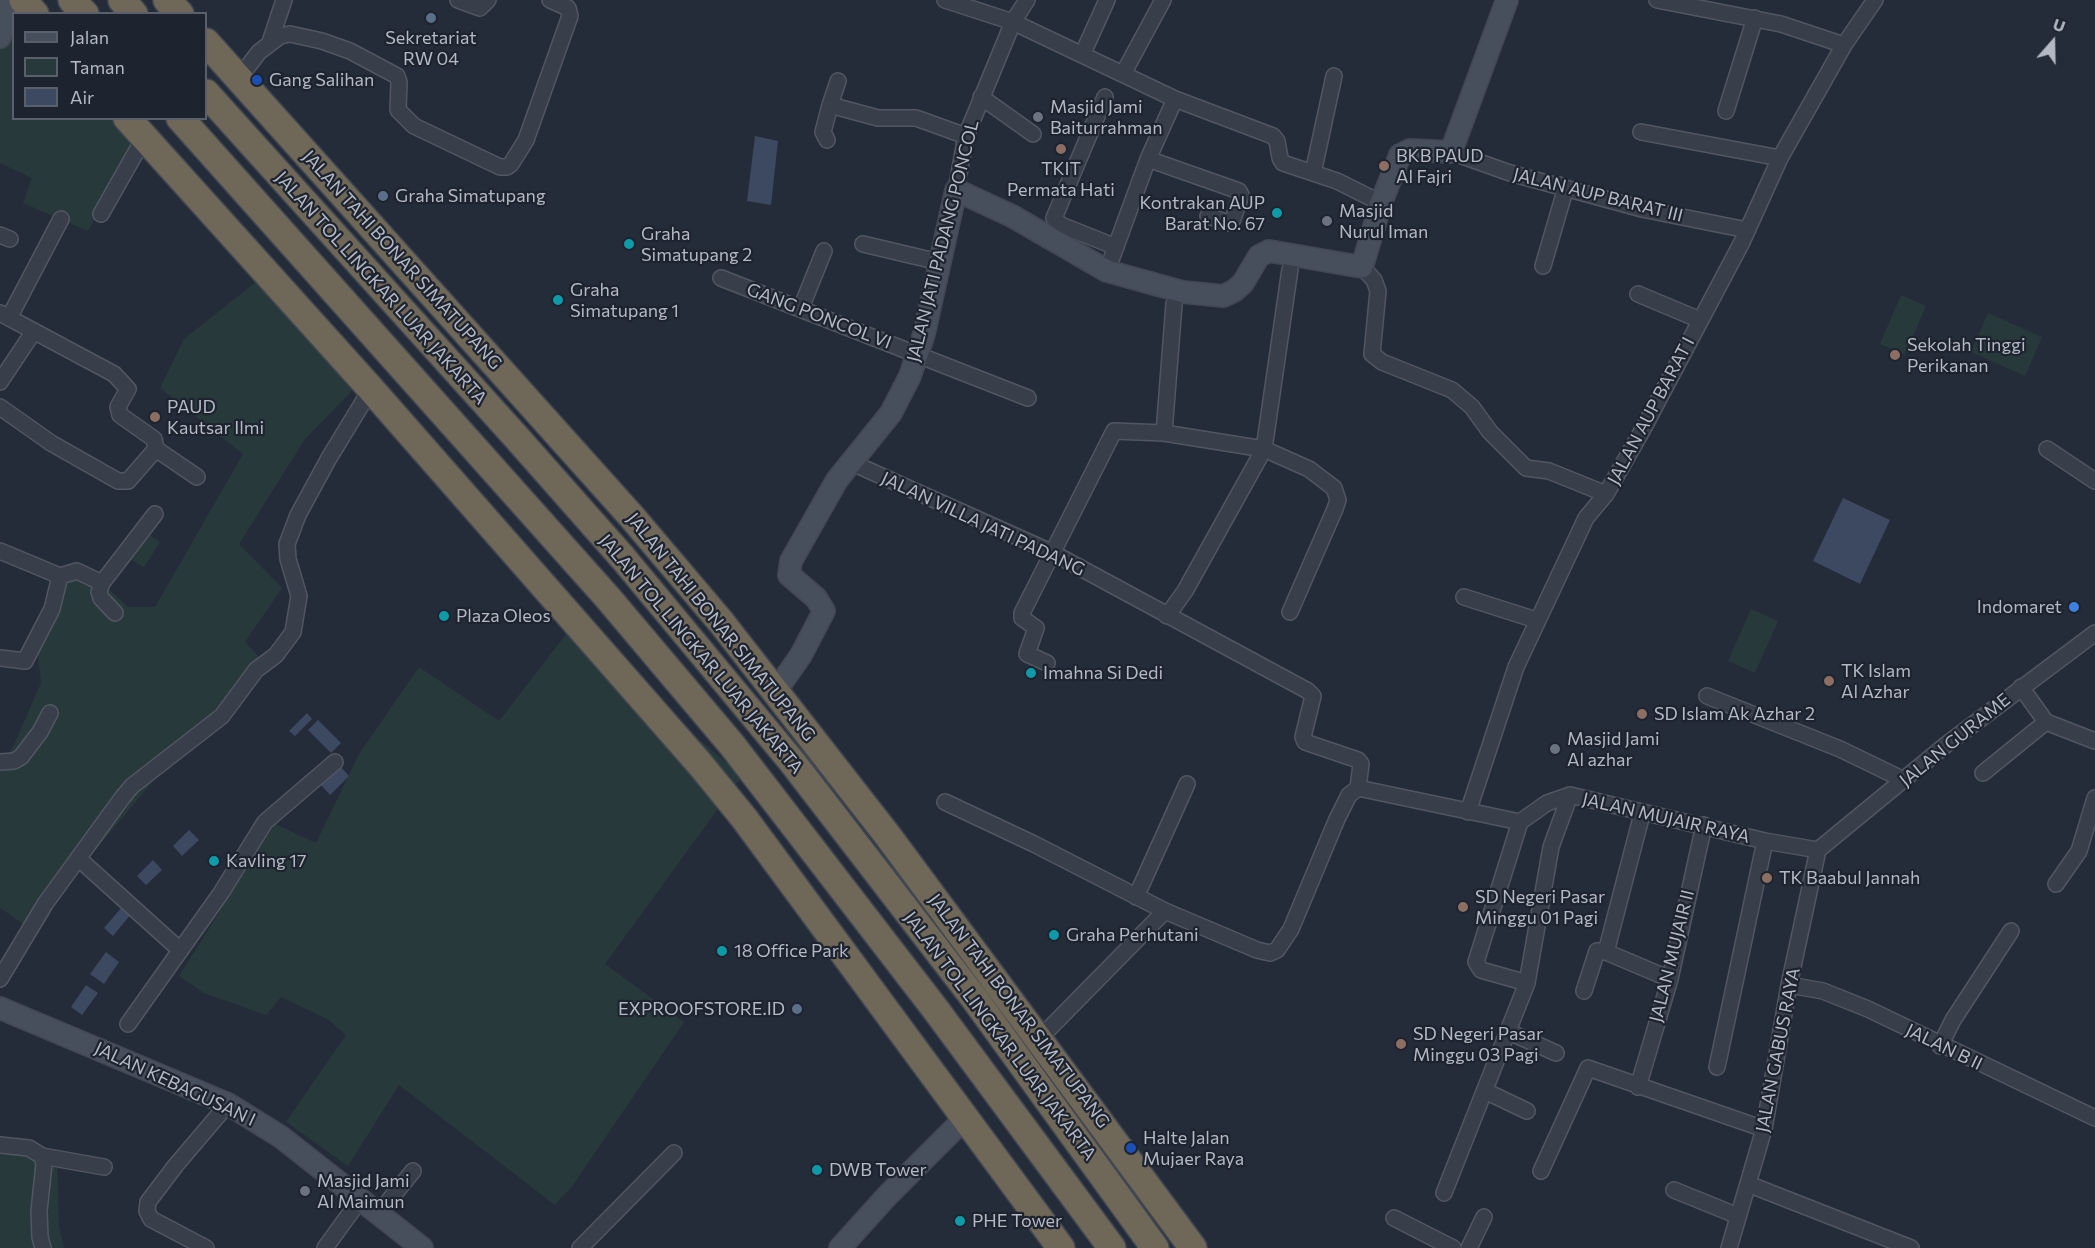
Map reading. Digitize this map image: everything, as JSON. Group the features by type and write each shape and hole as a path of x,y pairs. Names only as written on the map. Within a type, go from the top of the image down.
{"highway":[{"path":"23,0 33,12"},
{"path":"72,0 83,12"},
{"path":"122,0 132,12"},
{"path":"167,0 178,12"},
{"name":"JALAN TAHI BONAR SIMATUPANG","path":"207,43 632,517 776,692 1040,1038 1193,1248"},
{"name":"JALAN TOL LINGKAR LUAR JAKARTA","path":"207,94 532,455 793,763 974,998 1155,1248"},
{"name":"JALAN TOL LINGKAR LUAR JAKARTA","path":"182,120 593,580 725,736 936,1010 1112,1248"},
{"path":"135,128 371,389 707,772 966,1117 1061,1248"}],"street":[{"path":"0,37 11,8 9,0"},
{"path":"239,78 270,42 284,0"},
{"path":"458,0 480,8 488,0"},
{"path":"270,42 290,34 307,37 350,51 397,76 399,82 398,110 402,116 414,126 500,167 511,165 526,140 570,16 568,8 550,0"},
{"path":"945,0 1013,22 1083,53 1175,99 1273,136 1277,141 1283,163 1357,190 1381,203"},
{"name":"JALAN JATI PADANG PONCOL","path":"776,692 801,655 824,610 816,598 789,575 791,561 850,462 891,413 910,376 932,302 966,136 1013,22 1028,0"},
{"path":"1083,53 1107,0"},
{"path":"1123,74 1163,0"},
{"path":"956,190 1012,216 1107,272 1184,292 1223,296 1243,283 1259,256 1274,251 1362,267 1381,203 1399,158 1404,152 1451,152 1508,0"},
{"path":"1657,0 1722,6 1844,45"},
{"name":"JALAN AUP BARAT I","path":"1362,267 1374,280 1378,291 1372,354 1382,362 1452,390 1472,407 1490,432 1526,468 1549,471 1606,494 1700,320 1780,158 1844,45 1875,0"},
{"path":"1726,111 1755,18"},
{"path":"1313,173 1334,76"},
{"path":"827,140 823,132 838,81"},
{"path":"981,97 1033,134"},
{"path":"1105,97 1054,218 1060,225 1116,248"},
{"path":"1107,272 1148,159 1175,99"},
{"path":"830,105 878,117 916,118 966,136"},
{"path":"101,214 135,128"},
{"path":"1641,132 1780,158"},
{"name":"JALAN AUP BARAT III","path":"1451,152 1510,173 1642,209 1746,230"},
{"path":"1148,159 1239,191 1241,195 1233,219 1228,223 1208,216"},
{"path":"1543,266 1564,194 1559,185"},
{"path":"61,219 5,315 95,363 125,385 127,391 118,407 118,413 154,438 156,449 197,477"},
{"path":"863,244 939,262"},
{"path":"801,308 824,251"},
{"path":"1167,616 1185,591 1264,449 1290,269"},
{"name":"GANG PONCOL VI","path":"721,278 1028,398"},
{"path":"1638,294 1700,320"},
{"path":"1164,433 1174,304"},
{"path":"0,382 34,331"},
{"path":"0,979 45,904 132,786 222,716 256,670 276,654 293,632 299,596 288,559 287,544 298,515 371,389"},
{"path":"0,407 51,443 118,481 128,481 156,449"},
{"path":"1047,663 1027,654 1036,628 1023,618 1022,614 1051,552 1114,431 1164,433 1264,449 1319,475 1334,488 1338,500 1290,612"},
{"path":"2046,449 2095,481"},
{"name":"JALAN VILLA JATI PADANG","path":"850,462 1051,552 1311,693 1303,737 1305,741 1358,760 1361,764 1358,788"},
{"path":"1468,812 1496,724 1536,620 1586,518 1606,494"},
{"path":"115,613 101,598 99,591 102,583 155,514"},
{"path":"0,551 60,576 78,571 102,583"},
{"path":"0,658 25,661 52,609 60,576"},
{"path":"1464,597 1536,620"},
{"name":"JALAN GURAME","path":"1818,850 1904,780 2025,692 2095,633"},
{"path":"2025,692 2043,718 2095,741"},
{"path":"1707,696 1840,749 1904,780"},
{"path":"0,762 14,761 21,757 40,732 50,713"},
{"path":"1983,773 2043,718"},
{"path":"128,1024 221,893 265,822 335,762"},
{"path":"1136,897 1187,784"},
{"path":"945,802 1034,844 1165,911 1257,950 1270,953 1277,950 1291,929 1337,819 1350,795 1358,788 1372,789 1520,822 1476,962 1481,970 1527,983"},
{"path":"1444,1193 1527,983 1551,847 1570,795"},
{"name":"JALAN MUJAIR RAYA","path":"1520,822 1547,803 1570,795 1642,814 1704,825 1765,841 1818,850"},
{"path":"2056,884 2079,851 2095,798"},
{"path":"1606,952 1642,814"},
{"name":"JALAN MUJAIR II","path":"1638,1087 1670,979 1704,825"},
{"path":"1717,1067 1765,841"},
{"name":"JALAN GABUS RAYA","path":"1729,1248 1738,1216 1755,1187 1764,1129 1818,850"},
{"path":"78,858 180,950"},
{"path":"1040,1038 1165,911"},
{"path":"1940,1046 1953,1020 2011,931"},
{"path":"1584,991 1597,951 1606,952 1670,979"},
{"name":"JALAN B II","path":"1793,985 1823,991 1868,1009 1940,1046 2095,1118"},
{"name":"JALAN KEBAGUSAN I","path":"0,1008 228,1104 281,1137 359,1201 422,1248"},
{"path":"1509,1032 1556,1053"},
{"path":"1541,1171 1587,1068 1764,1129"},
{"path":"1485,1091 1527,1111"},
{"path":"206,1248 151,1219 147,1211 148,1202 228,1104"},
{"path":"840,1248 886,1196 966,1117"},
{"path":"0,1144 29,1148 42,1156 104,1167"},
{"path":"580,1248 674,1153"},
{"path":"42,1156 44,1164 39,1211 40,1237 43,1248"},
{"path":"378,1215 413,1171"},
{"path":"1755,1187 1911,1248"},
{"path":"1674,1190 1738,1216"},
{"path":"325,1248 359,1201"},
{"path":"1469,1248 1484,1217"},
{"path":"1394,1218 1453,1248"}],"green space":[{"path":"12,17 12,120 136,120 143,128 88,231 23,203 32,178 0,163 0,37"},
{"path":"261,278 352,391 305,439 239,544 282,588 245,642 262,660 240,705 164,768 67,884 38,934 0,908 0,768 14,745 41,683 37,647 71,576 98,579 128,607 155,607 243,454 160,388 184,339"},
{"path":"1901,295 1926,306 1905,355 1880,344"},
{"path":"1988,313 2042,337 2025,376 1971,352"},
{"path":"147,533 160,542 144,567 130,559"},
{"path":"1751,609 1778,621 1755,673 1728,661"},
{"path":"570,629 742,776 605,964 684,1022 573,1185 555,1205 399,1085 348,1166 286,1122 346,1035 329,1020 281,997 266,1015 204,993 179,976 275,824 316,843 359,754 419,667 499,721"},
{"path":"0,1154 57,1156 59,1226 64,1248 0,1248"}],"water":[{"path":"755,136 778,141 771,205 747,201"},
{"path":"1843,498 1890,520 1860,584 1813,561"},
{"path":"307,713 312,719 295,736 289,731"},
{"path":"318,720 341,743 331,753 308,730"},
{"path":"340,766 349,776 330,795 321,785"},
{"path":"189,830 199,840 182,856 173,846"},
{"path":"153,860 162,870 146,885 137,876"},
{"path":"122,907 131,914 113,936 104,928"},
{"path":"106,952 119,962 104,984 90,974"},
{"path":"86,985 98,993 82,1015 71,1007"}],"place":[{"name":"Sekretariat RW 04","path":"431,18"},
{"name":"Gang Salihan","path":"257,80"},
{"name":"Masjid Jami Baiturrahman","path":"1038,117"},
{"name":"TKIT Permata Hati","path":"1061,149"},
{"name":"BKB PAUD Al Fajri","path":"1384,166"},
{"name":"Graha Simatupang","path":"383,196"},
{"name":"Kontrakan AUP Barat No. 67","path":"1277,213"},
{"name":"Masjid Nurul Iman","path":"1327,221"},
{"name":"Graha Simatupang 2","path":"629,244"},
{"name":"Graha Simatupang 1","path":"558,300"},
{"name":"Sekolah Tinggi Perikanan","path":"1895,355"},
{"name":"PAUD Kautsar Ilmi","path":"155,417"},
{"name":"Indomaret","path":"2074,607"},
{"name":"Plaza Oleos","path":"444,616"},
{"name":"Imahna Si Dedi","path":"1031,673"},
{"name":"TK Islam Al Azhar","path":"1829,681"},
{"name":"SD Islam Ak Azhar 2","path":"1642,714"},
{"name":"Masjid Jami Al azhar","path":"1555,749"},
{"name":"Kavling 17","path":"214,861"},
{"name":"TK Baabul Jannah","path":"1767,878"},
{"name":"SD Negeri Pasar Minggu 01 Pagi","path":"1463,907"},
{"name":"Graha Perhutani","path":"1054,935"},
{"name":"18 Office Park","path":"722,951"},
{"name":"EXPROOFSTORE.ID","path":"797,1009"},
{"name":"SD Negeri Pasar Minggu 03 Pagi","path":"1401,1044"},
{"name":"Halte Jalan Mujaer Raya","path":"1131,1148"},
{"name":"DWB Tower","path":"817,1170"},
{"name":"Masjid Jami Al Maimun","path":"305,1191"},
{"name":"PHE Tower","path":"960,1221"}]}
